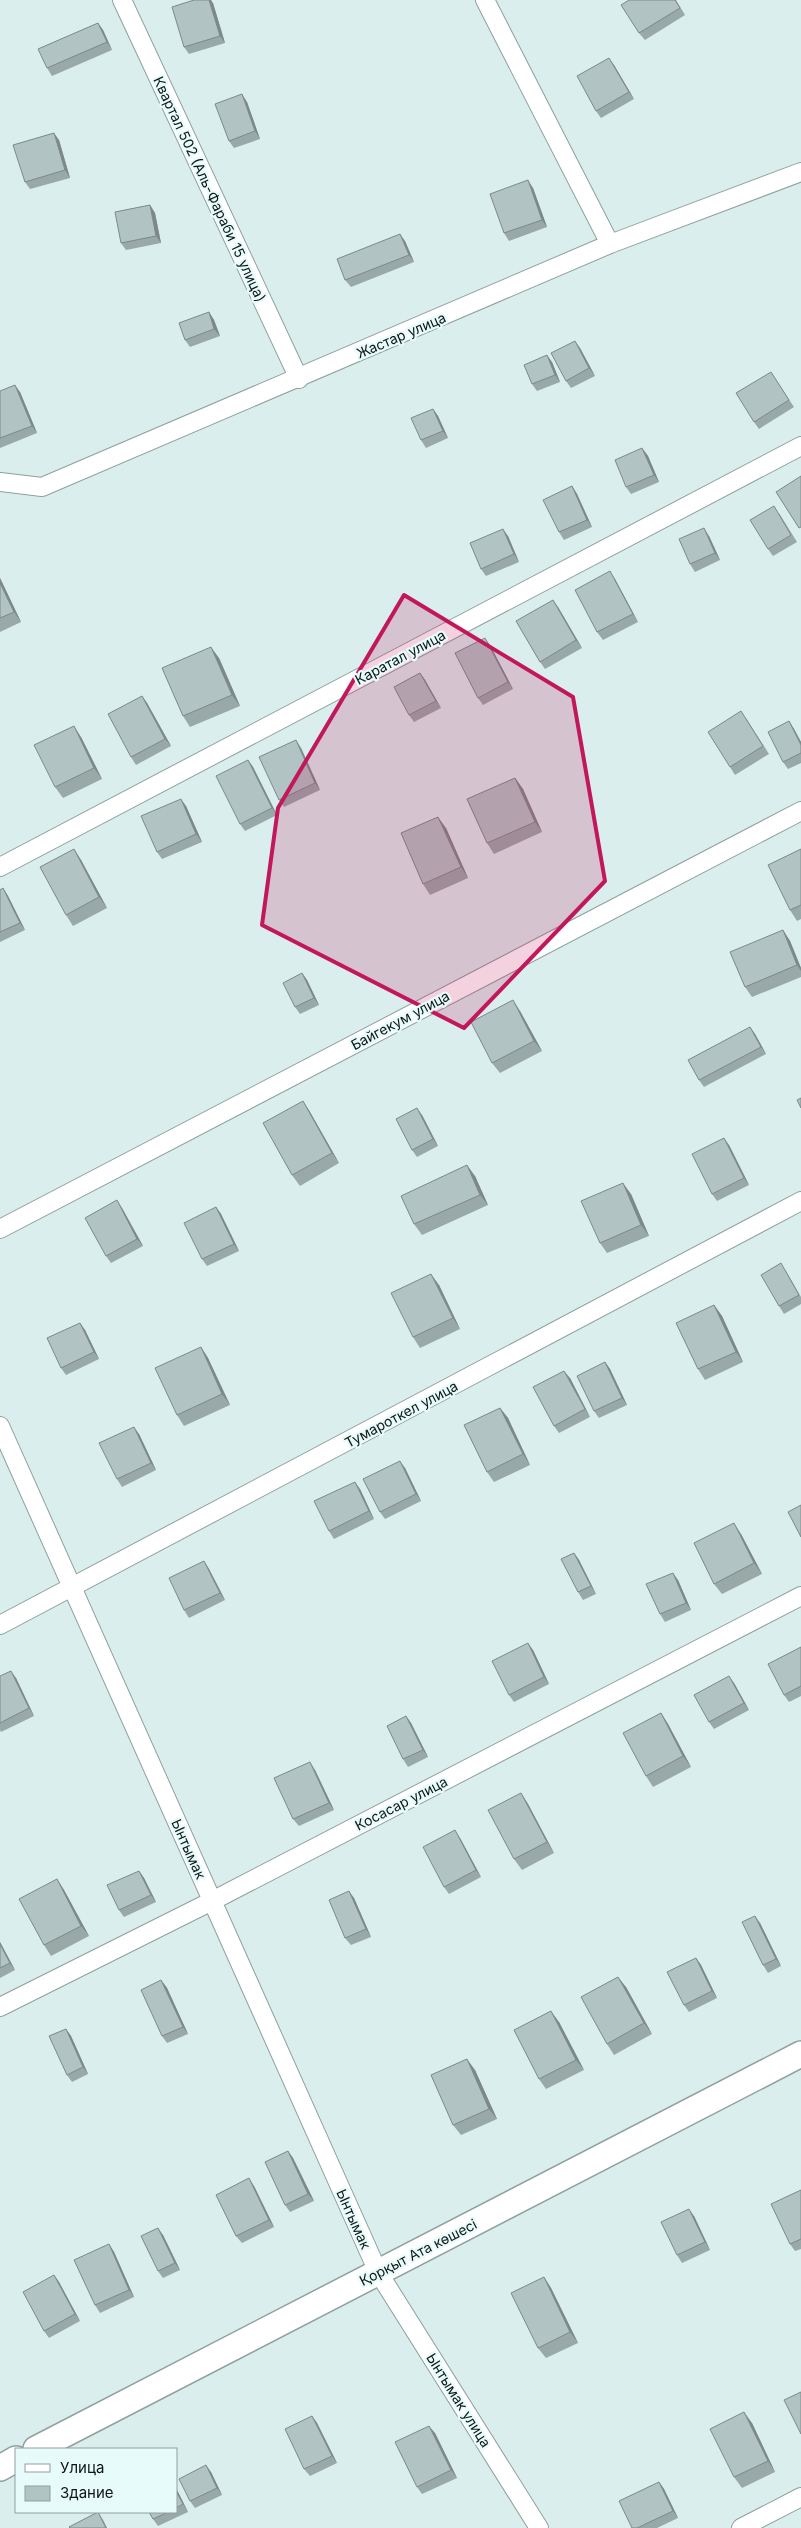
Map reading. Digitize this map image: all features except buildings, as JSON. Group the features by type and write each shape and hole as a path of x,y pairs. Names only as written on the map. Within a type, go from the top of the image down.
{"main road":[{"name":"Қорқыт Ата көшесі","path":"38,2448 801,2054"},
{"path":"0,2468 15,2460"}],"street":[{"name":"Квартал 502 (Аль-Фараби 15 улица)","path":"122,0 299,379"},
{"path":"485,0 610,244"},
{"name":"Жастар улица","path":"0,482 42,487 299,379 610,244 801,172"},
{"name":"Каратал улица","path":"0,867 801,446"},
{"name":"Байгекум улица","path":"0,1229 801,811"},
{"name":"Тумароткел улица","path":"0,1625 801,1201"},
{"name":"Ынтымак","path":"0,1426 378,2272"},
{"name":"Косасар улица","path":"0,2007 212,1901 801,1596"},
{"name":"Ынтымак улица","path":"378,2272 539,2528"},
{"path":"741,2528 801,2497"}],"highlighted area":[{"path":"404,595 573,697 605,881 464,1028 262,925 278,808"}]}
